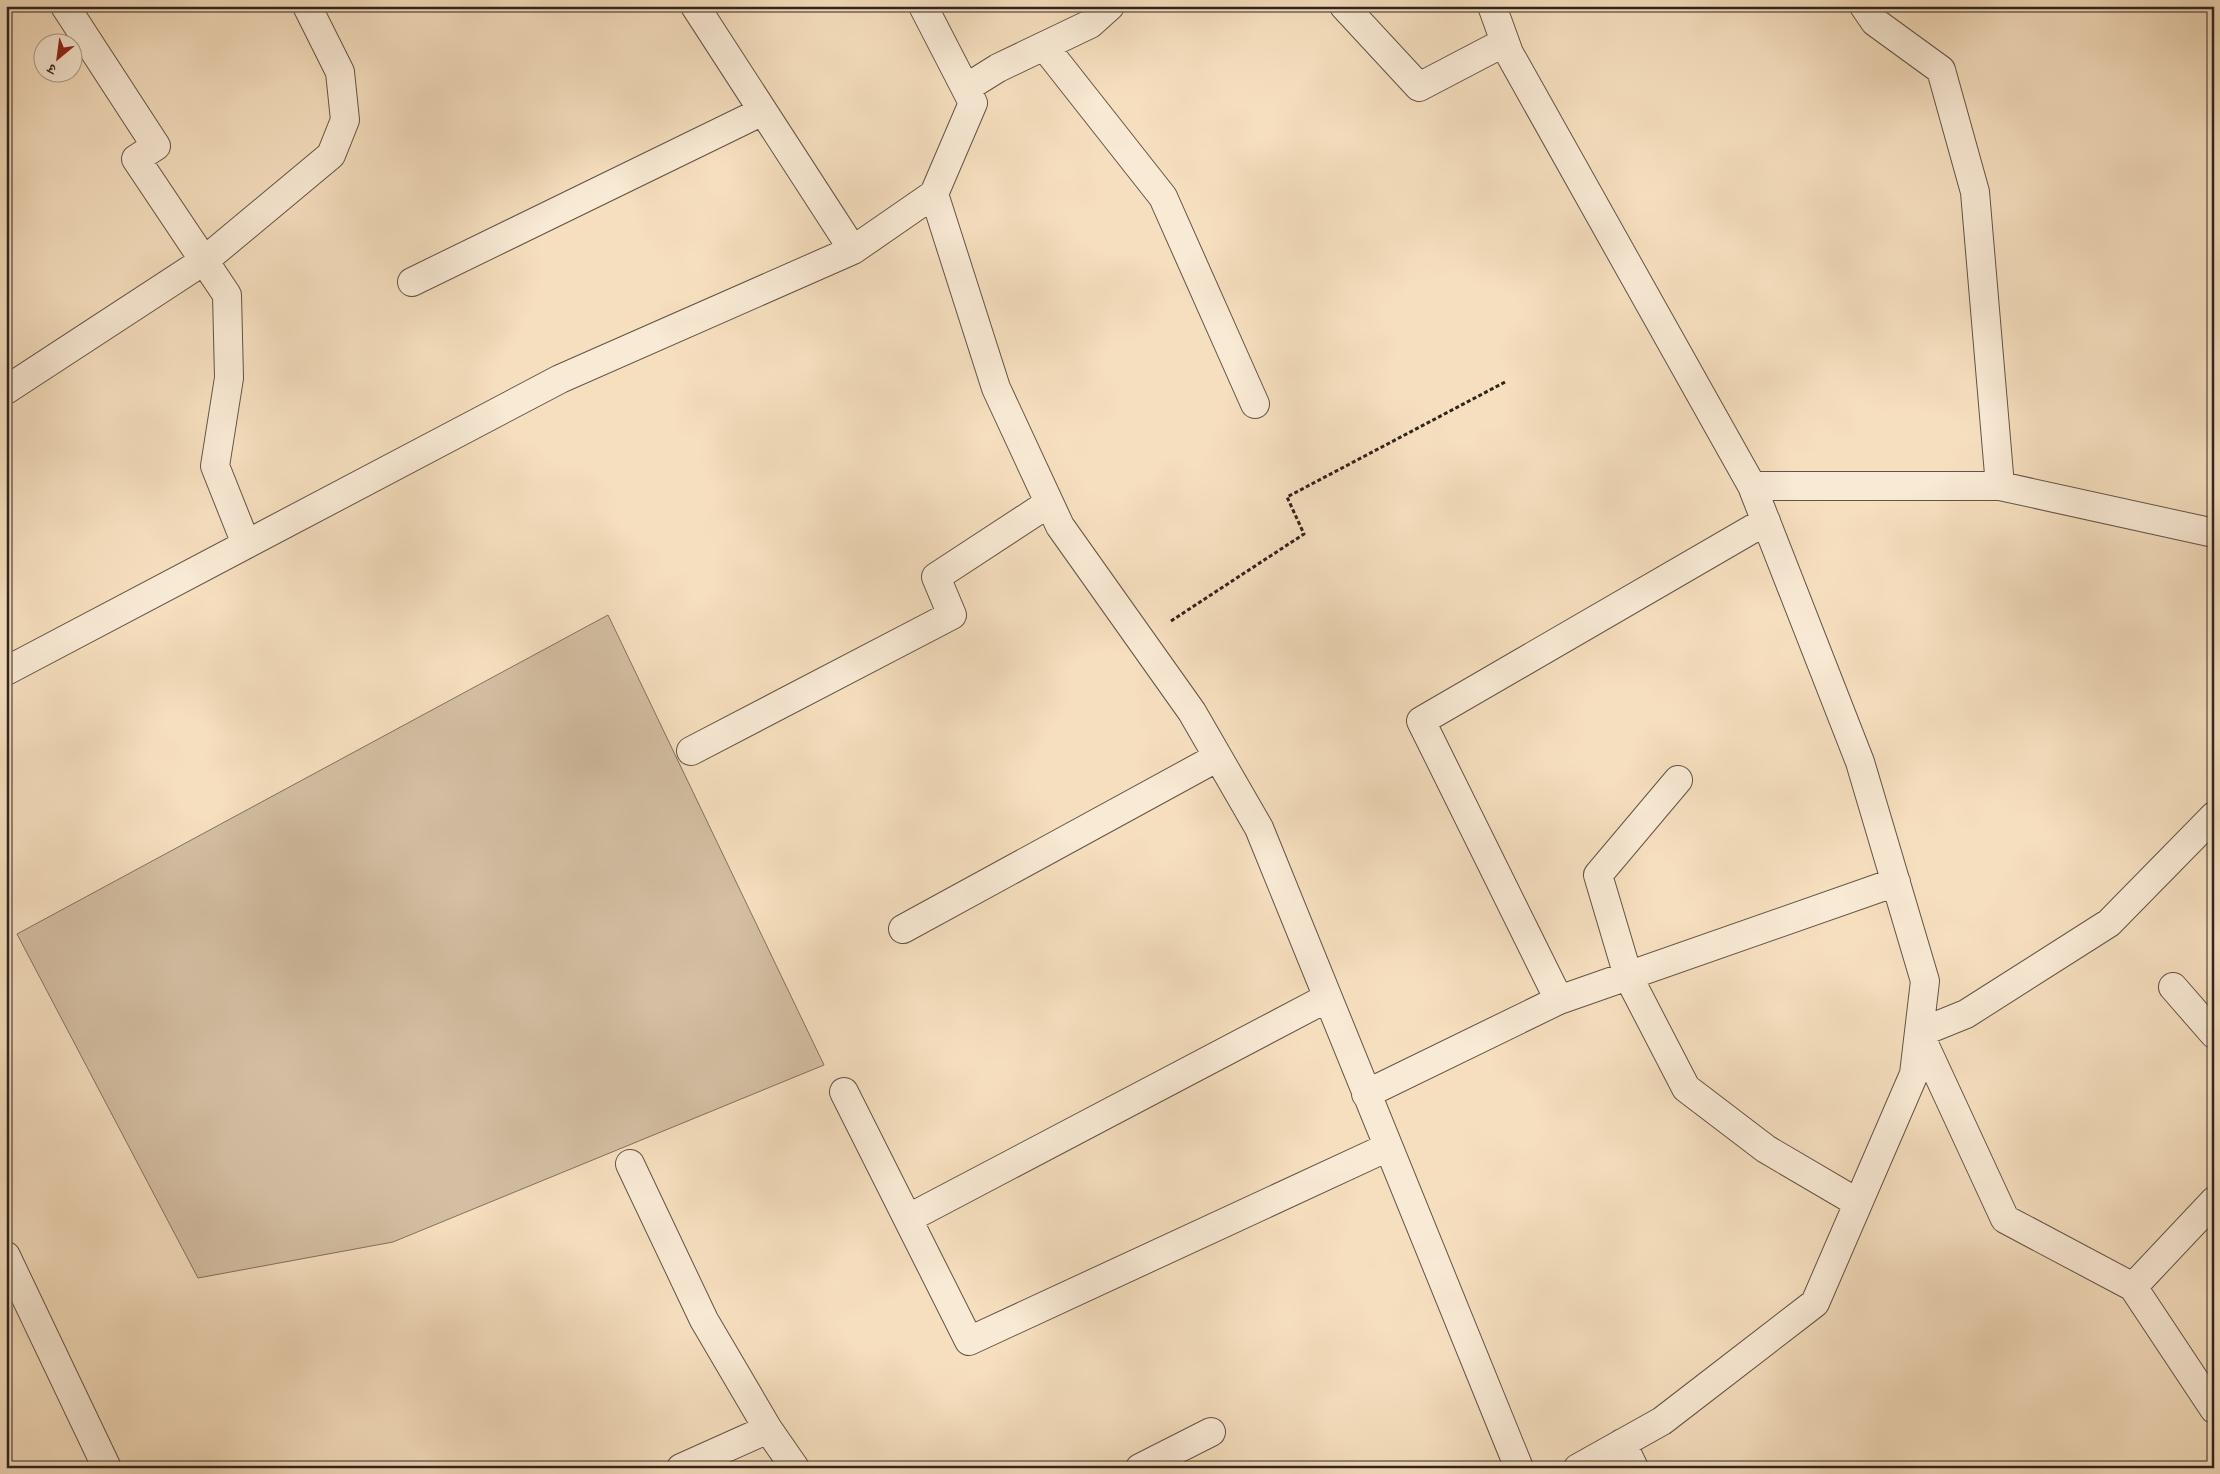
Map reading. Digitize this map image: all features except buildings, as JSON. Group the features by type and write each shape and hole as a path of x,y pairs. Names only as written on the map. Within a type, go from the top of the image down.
{"street":[{"path":"65,6 156,146 136,159 227,296 229,378 215,466 246,544"},
{"path":"6,390 204,260 331,155 345,120 340,72 307,6"},
{"path":"696,6 853,250"},
{"path":"6,671 560,379 853,250 934,194 973,103 923,6"},
{"path":"966,88 998,68 1090,24 1110,6"},
{"path":"1344,6 1419,86 1505,42"},
{"path":"1492,6 1509,53 1752,486 1860,762 1925,981 1914,1074 1816,1303 1662,1421 1578,1468"},
{"path":"1864,6 1875,22 1941,70 1975,192 2000,486"},
{"path":"1044,46 1163,197 1255,404"},
{"path":"412,282 763,111"},
{"path":"934,194 996,388 1060,526 1192,712 1258,828 1519,1468"},
{"path":"1752,486 2000,486 2214,533"},
{"path":"691,751 952,615 936,578 1049,503"},
{"path":"1560,1000 1421,721 1766,521"},
{"path":"903,929 1218,757"},
{"path":"1678,780 1598,876 1628,976 1686,1088 1766,1149 1858,1203"},
{"path":"1919,1033 1966,1014 2109,922 2214,816"},
{"path":"1366,1094 1560,1000 1896,882"},
{"path":"2173,987 2214,1034"},
{"path":"909,1218 1328,998"},
{"path":"1919,1033 2005,1219 2133,1287 2214,1409"},
{"path":"844,1092 909,1218 969,1341 1388,1146"},
{"path":"630,1164 704,1320 768,1429 795,1468"},
{"path":"2133,1287 2214,1201"},
{"path":"6,1256 106,1468"},
{"path":"681,1468 768,1429"},
{"path":"1140,1468 1211,1432"},
{"path":"1622,1443 1634,1468"}],"path":[{"path":"1141,641 1304,534 1287,497 1507,381"}],"shaded area":[{"path":"608,615 824,1065 393,1242 198,1278 17,934"}]}
